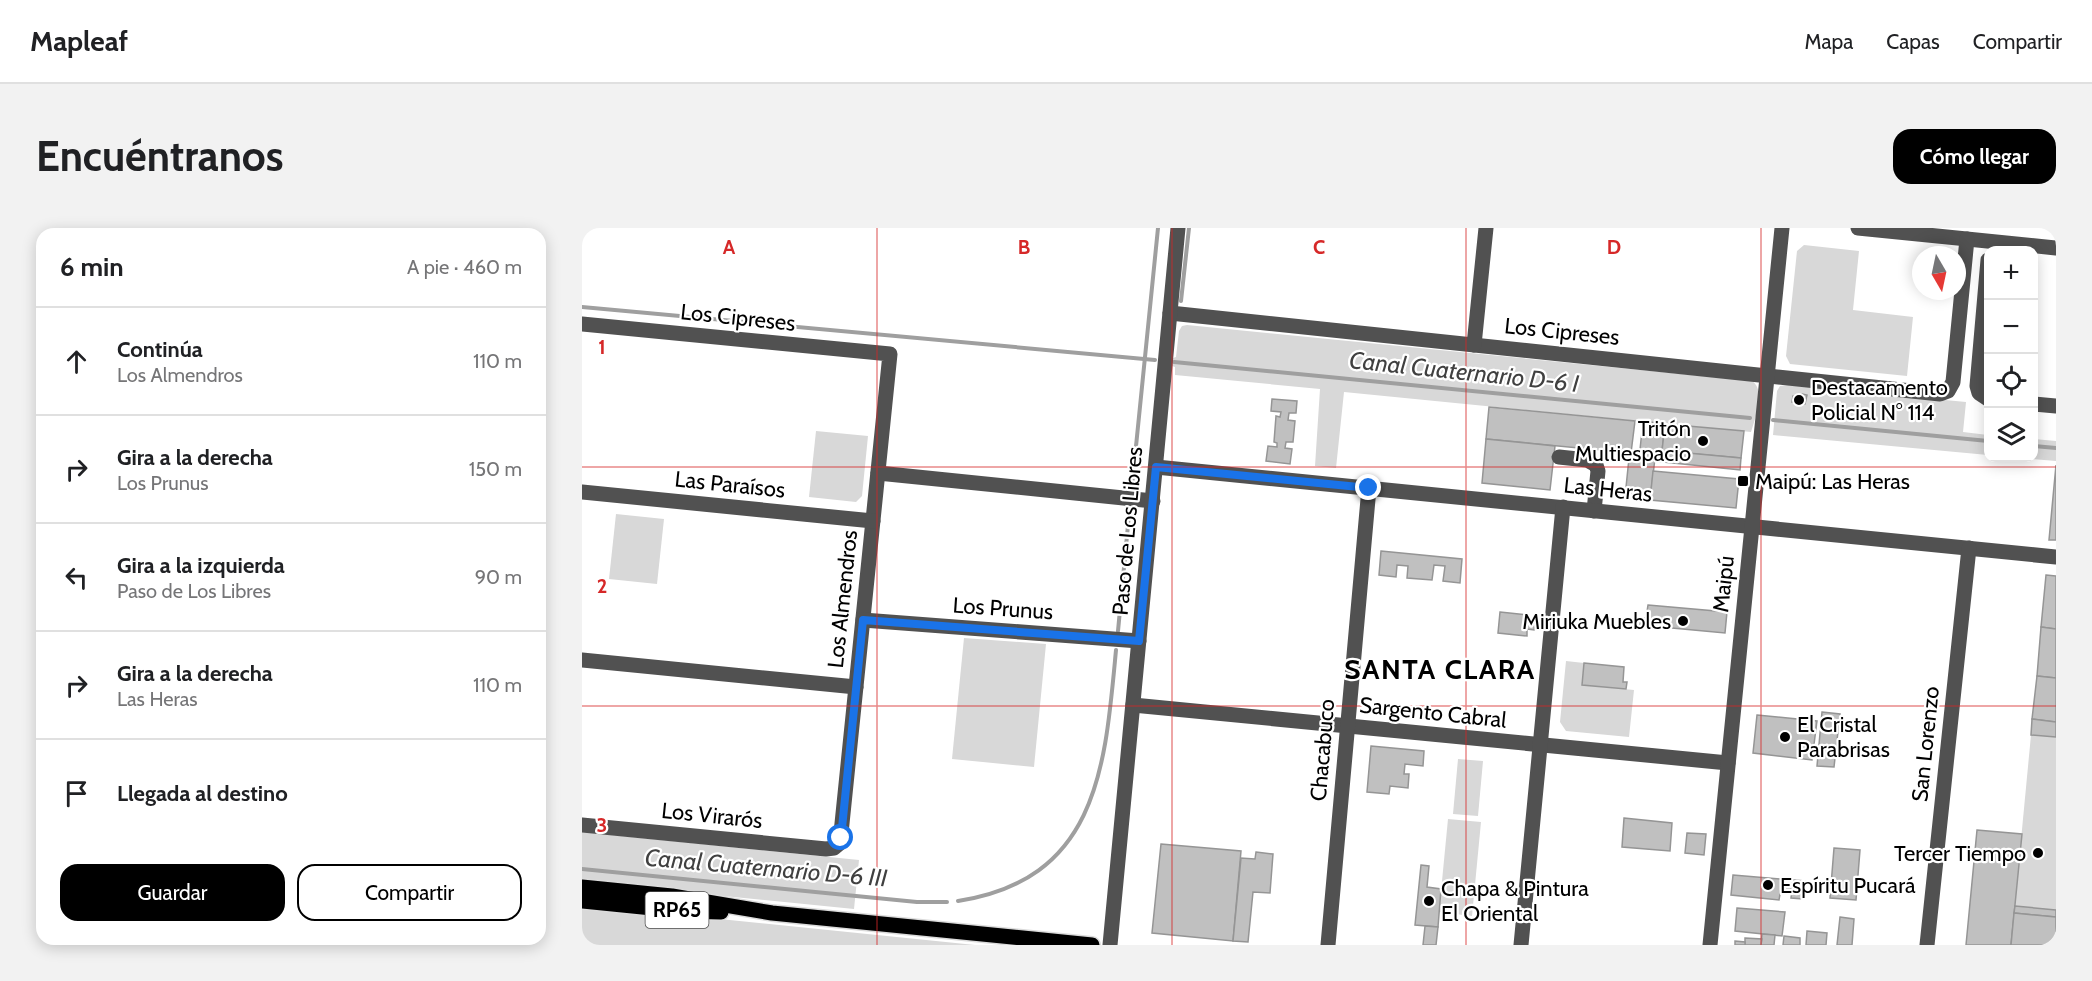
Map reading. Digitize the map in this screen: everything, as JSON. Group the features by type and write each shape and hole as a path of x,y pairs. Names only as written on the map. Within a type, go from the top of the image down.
{"main road":[{"name":"RP65","path":"582,887 672,896 772,913 1092,945"},
{"name":"RP65","path":"582,901 694,912 772,913"}],"street":[{"name":"Paso de Los Libres","path":"1110,945 1178,228"},
{"path":"1474,345 1486,228"},
{"name":"Maipú","path":"1710,945 1782,228"},
{"path":"1859,228 1967,239 1990,246"},
{"name":"Los Cipreses","path":"1170,313 1937,394 1948,391 1953,382 1967,239"},
{"path":"2038,247 2056,248"},
{"path":"1984,396 1978,393 1977,386 1985,300"},
{"name":"Los Cipreses","path":"582,324 890,354"},
{"name":"Los Almendros","path":"836,847 841,838 890,354"},
{"path":"2038,404 2056,406"},
{"path":"1559,457 1587,460 1596,465 1598,471 1594,511"},
{"name":"Las Heras","path":"1156,467 2056,557"},
{"path":"878,473 1152,501"},
{"name":"Chacabuco","path":"1328,945 1369,488"},
{"name":"Las Paraísos","path":"582,492 873,521"},
{"path":"1521,945 1563,507"},
{"name":"San Lorenzo","path":"1927,945 1969,548"},
{"name":"Los Prunus","path":"863,620 1139,641"},
{"path":"582,660 856,687"},
{"name":"Sargento Cabral","path":"1133,705 1728,763"},
{"name":"Los Virarós","path":"582,825 826,849 836,847"}],"shaded area":[{"path":"1804,245 1859,251 1853,310 1913,317 1907,376 1790,364 1786,356 1797,251"},
{"path":"1182,326 1752,381 1756,385 1759,398 1751,432 1344,392 1336,468 1315,466 1320,389 1175,375 1175,367 1172,366 1173,358 1176,357 1179,331"},
{"path":"1780,386 1966,402 1963,432 1984,435 1984,455 1773,435 1777,391"},
{"path":"816,431 868,436 862,496 856,502 809,497"},
{"path":"2038,439 2056,441 2056,461 2038,460"},
{"path":"616,514 664,519 657,584 609,579"},
{"path":"964,638 1046,644 1034,767 952,759"},
{"path":"1566,661 1584,663 1582,685 1634,690 1629,737 1566,731 1560,722"},
{"name":"Tercer Tiempo","path":"2031,735 2056,737 2056,945 2011,945"},
{"path":"1458,759 1483,761 1478,816 1453,814"},
{"path":"1448,819 1481,822 1472,916 1439,912"},
{"path":"582,832 859,860 854,909 582,882"},
{"path":"582,905 975,945 582,945"}],"building":[{"name":"Destacamento Policial N° 114","path":"1802,394 1807,395 1805,404 1792,402 1793,396 1801,397"},
{"path":"1272,399 1297,401 1296,413 1289,413 1288,420 1295,421 1293,442 1286,442 1285,448 1292,449 1290,464 1266,461 1268,446 1277,447 1277,443 1274,442 1276,416 1280,417 1281,412 1271,411"},
{"path":"1489,407 1635,421 1631,453 1486,439"},
{"path":"1643,421 1665,424 1662,451 1656,450 1650,500 1625,497 1629,458 1639,459"},
{"name":"Tritón Multiespacio","path":"1665,424 1744,431 1741,458 1662,451"},
{"path":"1486,439 1555,446 1550,490 1482,483"},
{"path":"1656,450 1741,458 1740,470 1654,461"},
{"path":"2056,465 2056,540 2049,540"},
{"path":"1653,471 1739,479 1736,508 1650,500"},
{"path":"1381,551 1462,559 1460,583 1443,581 1445,566 1434,565 1432,580 1407,578 1408,566 1397,565 1396,577 1379,575"},
{"path":"2046,575 2056,576 2056,629 2041,627"},
{"name":"Miriuka Muebles","path":"1648,605 1727,612 1725,633 1640,625 1641,618 1646,618"},
{"path":"1500,612 1529,615 1528,621 1535,622 1534,630 1527,629 1527,636 1498,633"},
{"path":"2041,627 2056,629 2056,678 2037,676"},
{"path":"1584,663 1624,667 1623,682 1627,682 1626,689 1582,685"},
{"path":"2037,676 2056,678 2056,722 2032,719"},
{"path":"1822,712 1840,714 1834,767 1817,766"},
{"name":"El Cristal Parabrisas","path":"1757,715 1817,721 1812,760 1753,753"},
{"path":"2032,719 2056,722 2056,737 2031,735"},
{"path":"1371,746 1424,751 1423,766 1405,764 1404,774 1409,774 1408,788 1390,786 1389,794 1367,792"},
{"path":"1624,818 1672,823 1670,851 1622,847"},
{"path":"1977,830 2022,834 2011,945 1966,945"},
{"path":"1687,833 1706,834 1704,855 1685,853"},
{"path":"1161,844 1241,851 1233,941 1152,933"},
{"path":"1834,848 1860,850 1856,900 1830,898"},
{"path":"1256,852 1273,854 1270,893 1253,892 1248,942 1233,941 1241,858 1255,859"},
{"name":"Chapa & Pintura El Oriental","path":"1421,865 1429,866 1427,887 1441,889 1438,927 1415,925"},
{"name":"Espíritu Pucará","path":"1733,875 1805,881 1803,899 1791,898 1792,889 1781,888 1779,900 1731,895"},
{"path":"2015,906 2056,910 2056,917 2014,913"},
{"path":"1737,908 1785,912 1782,936 1735,931"},
{"path":"2014,913 2056,917 2056,945 2011,945"},
{"path":"1840,917 1854,919 1852,945 1837,945"},
{"path":"1425,926 1438,927 1436,945 1423,945"},
{"path":"1807,931 1827,933 1826,945 1806,945"},
{"path":"1762,934 1775,935 1774,945 1761,945"},
{"path":"1784,936 1800,938 1800,945 1783,945"},
{"path":"1745,938 1762,939 1761,945 1745,945"},
{"path":"1735,941 1745,942 1745,945 1735,945"}],"waterway":[{"name":"Canal Cuaternario D-6 III","path":"1132,486 1158,228"},
{"path":"1181,301 1189,228"},
{"path":"582,307 1155,360"},
{"name":"Canal Cuaternario D-6 I","path":"1174,362 1750,418"},
{"name":"Canal Cuaternario D-6 I","path":"1773,420 1984,441"},
{"name":"Canal Cuaternario D-6 I","path":"2038,446 2056,448"},
{"name":"Canal Cuaternario D-6 III","path":"1118,631 1130,504"},
{"name":"Canal Cuaternario D-6 III","path":"958,901 1005,889 1041,869 1067,842 1086,811 1098,775 1106,735 1116,650"},
{"name":"Canal Cuaternario D-6 III","path":"582,869 917,902 947,902"}],"place":[{"name":"Destacamento Policial N° 114","path":"1799,400"},
{"name":"Tritón Multiespacio","path":"1703,441"},
{"name":"Maipú: Las Heras","path":"1743,481"},
{"name":"Miriuka Muebles","path":"1683,621"},
{"name":"El Cristal Parabrisas","path":"1785,737"},
{"name":"Tercer Tiempo","path":"2038,853"},
{"name":"Espíritu Pucará","path":"1768,885"},
{"name":"Chapa & Pintura El Oriental","path":"1429,901"}],"district":[{"name":"SANTA CLARA","path":"1440,669"}],"route":[{"path":"841,838 863,620 1139,641 1156,467 1369,488"}]}
